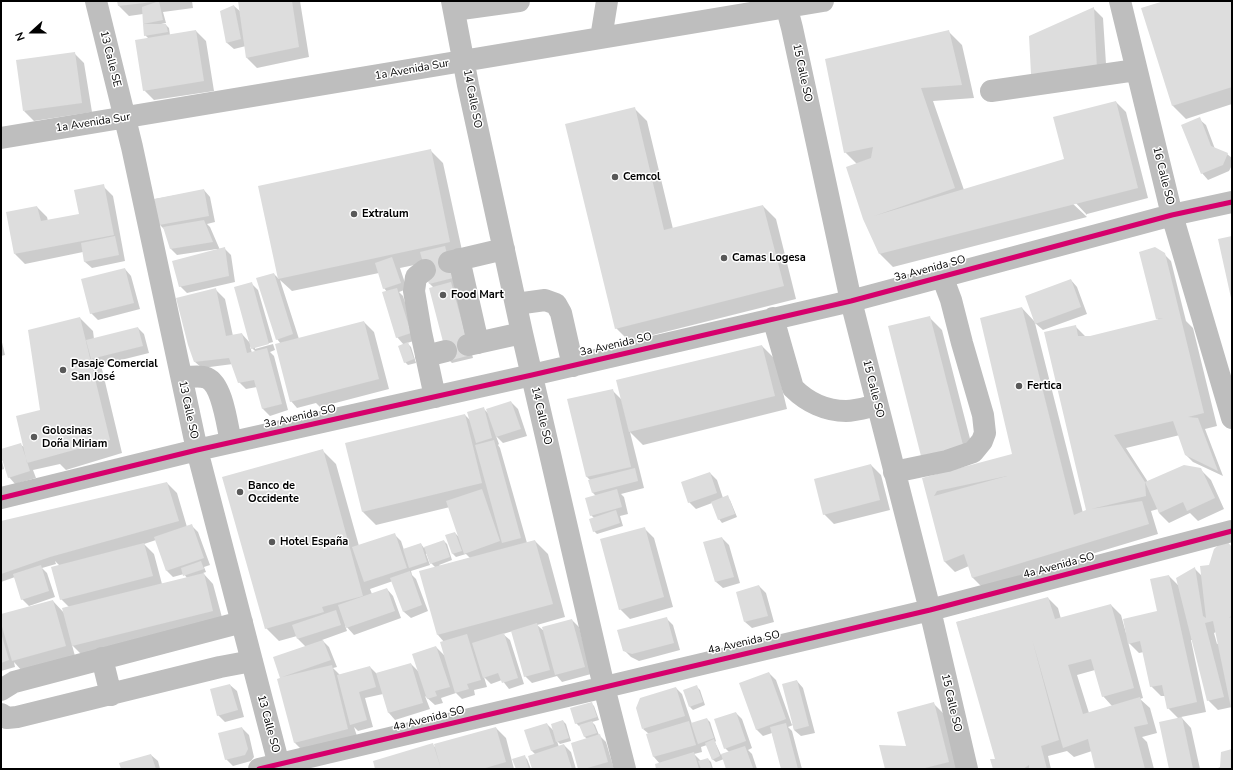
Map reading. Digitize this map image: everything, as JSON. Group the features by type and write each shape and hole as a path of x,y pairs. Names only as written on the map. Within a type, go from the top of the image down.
{"street":[{"name":"13 Calle SE","path":"96,1 125,118"},
{"path":"601,38 607,1"},
{"name":"1a Avenida Sur","path":"1,138 601,38 786,4 823,1"},
{"name":"16 Calle SO","path":"1120,1 1172,215 1232,418"},
{"path":"453,6 506,2"},
{"name":"15 Calle SO","path":"786,4 851,301 930,610 967,769"},
{"name":"14 Calle SO","path":"453,6 468,85 522,333 604,687 625,769"},
{"path":"991,91 1136,70"},
{"name":"13 Calle SO","path":"125,118 197,450 252,661 273,768"},
{"name":"3a Avenida SO","path":"1,498 230,442 573,366 851,301 1172,215 1232,202"},
{"path":"504,249 454,260 473,344 522,333"},
{"path":"425,270 416,277 414,291 436,353 435,397"},
{"path":"894,472 947,461 973,452 982,441 985,432 983,415 951,300 942,276"},
{"path":"516,304 545,300 556,304 561,313 573,366"},
{"path":"774,318 793,388 800,395 824,408 831,410 847,411 877,405"},
{"path":"182,378 205,377 211,381 220,395 230,442"},
{"name":"4a Avenida SO","path":"273,768 604,687 930,610 1232,531"},
{"path":"1,690 14,682 242,622"},
{"path":"102,658 111,695"},
{"path":"1,714 7,718 17,717 220,667 252,661"}],"building":[{"path":"117,1 153,1 153,2 118,6"},
{"path":"159,1 163,20 143,24 142,7"},
{"path":"238,1 292,1 299,47 246,58"},
{"path":"1164,1 1232,1 1232,87 1172,106 1141,8"},
{"path":"234,5 241,39 226,43 220,11"},
{"path":"1094,7 1097,70 1031,74 1029,36"},
{"path":"143,24 166,24 168,32 144,36"},
{"path":"196,30 204,81 143,91 135,40"},
{"path":"949,30 962,85 921,88 955,188 874,216 1064,159 1053,117 1116,101 1138,188 879,254 863,219 846,167 871,158 873,147 844,153 825,59"},
{"path":"75,52 82,103 23,111 16,60"},
{"name":"Cemcol","path":"635,107 664,230 763,205 784,286 615,329 565,124"},
{"path":"1200,117 1211,146 1228,153 1223,165 1201,174 1181,125"},
{"name":"Extralum","path":"431,149 450,242 278,279 258,186"},
{"path":"104,184 114,235 14,254 6,212 37,206 41,221 79,214 74,190"},
{"path":"204,189 209,216 159,225 154,199"},
{"path":"204,220 213,242 170,249 163,227"},
{"path":"115,236 119,255 84,262 81,243"},
{"path":"1232,236 1232,298 1231,298 1218,239"},
{"path":"445,246 453,278 429,284 420,252"},
{"path":"225,247 229,276 179,287 172,261"},
{"path":"1155,247 1165,253 1204,413 1188,417 1198,418 1218,471 1185,455 1173,421 1114,435 1145,482 1146,496 1091,509 1142,501 1149,524 972,578 964,554 944,562 922,478 1012,454 980,318 1022,307 1074,515 1086,510 1044,332 1076,325 1078,336 1090,336 1163,318 1156,319 1139,252","holes":["1007,476 934,496 937,491"]},
{"path":"392,257 401,283 383,289 375,263"},
{"path":"125,268 134,303 90,314 81,279"},
{"path":"274,273 293,334 276,340 256,278"},
{"path":"1071,279 1081,307 1035,324 1025,296"},
{"path":"252,282 269,344 251,349 234,287"},
{"path":"451,282 471,355 448,361 429,288"},
{"path":"216,288 226,336 242,333 247,353 267,348 282,404 262,409 254,380 238,383 229,358 194,362 176,298"},
{"path":"397,288 411,333 396,338 382,292"},
{"path":"930,316 964,449 922,460 888,326"},
{"name":"Pasaje Comercial San José","path":"80,317 110,440 27,463 16,416 40,410 28,330"},
{"path":"364,321 379,379 290,402 275,344"},
{"path":"138,327 143,346 91,359 86,340"},
{"path":"408,342 414,359 404,363 398,346"},
{"path":"762,345 775,396 629,432 616,380"},
{"path":"613,389 631,467 586,477 567,399"},
{"path":"511,401 521,429 496,437 486,409"},
{"path":"484,407 492,438 476,443 467,412"},
{"path":"465,414 482,483 362,512 345,443"},
{"path":"494,440 521,538 502,543 475,445"},
{"path":"21,443 30,471 8,478 1,456 1,449"},
{"path":"323,449 363,596 322,607 324,612 265,629 222,477"},
{"path":"871,464 880,500 823,515 814,479"},
{"path":"1184,465 1201,468 1215,498 1187,511 1183,502 1159,513 1145,482"},
{"path":"635,468 638,481 592,493 588,480"},
{"path":"710,472 717,493 688,503 681,482"},
{"path":"167,482 179,521 50,557 1,574 1,521"},
{"path":"482,489 500,541 464,554 446,501"},
{"path":"617,489 622,507 590,516 585,498"},
{"path":"728,495 735,514 718,520 711,502"},
{"path":"616,510 620,523 593,532 589,519"},
{"path":"192,524 204,558 166,571 154,537"},
{"path":"645,527 664,597 619,610 600,539"},
{"path":"455,532 462,551 452,554 445,535"},
{"path":"395,533 407,568 364,582 352,547"},
{"path":"722,537 734,577 715,582 703,542"},
{"path":"1225,539 1232,547 1232,615 1229,618 1232,617 1231,708 1213,621 1205,623 1224,697 1207,701 1176,578 1195,567 1203,616 1206,618 1200,566 1209,565 1214,549"},
{"path":"444,540 450,557 430,564 424,547"},
{"path":"535,540 553,604 437,635 419,571"},
{"path":"144,543 153,576 60,600 51,567"},
{"path":"421,543 427,562 409,568 403,549"},
{"path":"201,561 204,569 183,576 181,568"},
{"path":"41,565 49,591 21,600 13,574"},
{"path":"410,571 422,605 403,612 390,578"},
{"path":"204,573 213,611 72,646 62,608"},
{"path":"1169,575 1197,702 1167,709 1162,685 1150,687 1140,641 1128,644 1123,619 1157,611 1150,579"},
{"path":"759,585 768,616 744,622 736,592"},
{"path":"387,588 395,611 346,628 338,605"},
{"path":"1048,597 1055,619 1111,604 1134,688 1102,697 1091,659 1068,665 1083,714 1140,697 1148,724 1134,727 1145,769 1095,769 1088,739 1063,748 1032,639 1059,740 1041,746 1047,769 1029,769 1029,765 1023,769 993,769 990,759 995,759 956,622"},
{"path":"53,600 66,646 12,661 1,623 1,614"},
{"path":"336,610 341,625 297,639 292,625"},
{"path":"667,617 674,643 632,654 623,651 617,630"},
{"path":"572,619 585,667 555,675 542,627"},
{"path":"537,623 550,670 524,677 511,631"},
{"path":"1,633 9,660 1,663"},
{"path":"504,633 518,678 502,683 498,673 483,678 472,643"},
{"path":"467,634 481,680 467,684 469,689 455,693 440,642"},
{"path":"323,640 331,660 282,677 332,665 348,729 294,743 277,679 280,678 273,657"},
{"path":"436,646 450,687 435,691 437,696 427,699 412,654"},
{"path":"411,663 423,703 388,713 376,673"},
{"path":"370,666 376,687 359,692 367,720 350,725 337,675"},
{"path":"769,672 786,719 756,730 739,683"},
{"path":"797,680 809,726 794,730 782,684"},
{"path":"230,684 238,710 217,716 210,689"},
{"path":"697,685 703,702 689,707 683,690"},
{"path":"676,687 685,716 642,729 636,708 640,698"},
{"path":"592,702 597,717 575,724 570,708"},
{"path":"934,702 949,762 921,769 885,769 879,745 906,746 897,712"},
{"path":"736,712 746,741 724,749 714,719"},
{"path":"1182,717 1193,769 1169,769 1159,722"},
{"path":"707,718 714,738 698,744 691,723"},
{"path":"563,720 569,738 556,742 551,724"},
{"path":"592,721 597,733 584,737 579,725"},
{"path":"689,721 696,745 653,757 646,734"},
{"path":"547,723 554,744 531,751 524,730"},
{"path":"786,723 798,769 781,769 770,727"},
{"path":"242,727 248,749 245,755 225,760 218,733"},
{"path":"496,727 506,762 482,769 441,769 434,744"},
{"path":"600,734 608,762 584,769 578,769 571,743"},
{"path":"714,739 720,756 712,760 705,743"},
{"path":"433,743 441,769 375,769 373,761"},
{"path":"564,744 572,769 532,769 528,756"},
{"path":"745,746 753,768 726,769 721,754"},
{"path":"1232,749 1232,769 1216,769 1220,767 1221,752"},
{"path":"694,752 699,769 656,769 655,764"},
{"path":"151,754 156,769 121,769 119,763"},
{"path":"525,755 529,769 516,769 512,759"},
{"path":"708,758 712,769 701,769 698,761"}],"cycle path":[{"path":"1,498 197,450 532,375 851,301 1172,215 1232,202"},
{"path":"259,769 930,610 1232,531"}],"place":[{"name":"Cemcol","path":"615,177"},
{"name":"Extralum","path":"354,214"},
{"name":"Camas Logesa","path":"724,258"},
{"name":"Food Mart","path":"443,295"},
{"name":"Pasaje Comercial San José","path":"63,370"},
{"name":"Fertica","path":"1019,386"},
{"name":"Golosinas Doña Miriam","path":"34,437"},
{"name":"Banco de Occidente","path":"240,492"},
{"name":"Hotel España","path":"272,542"}]}
